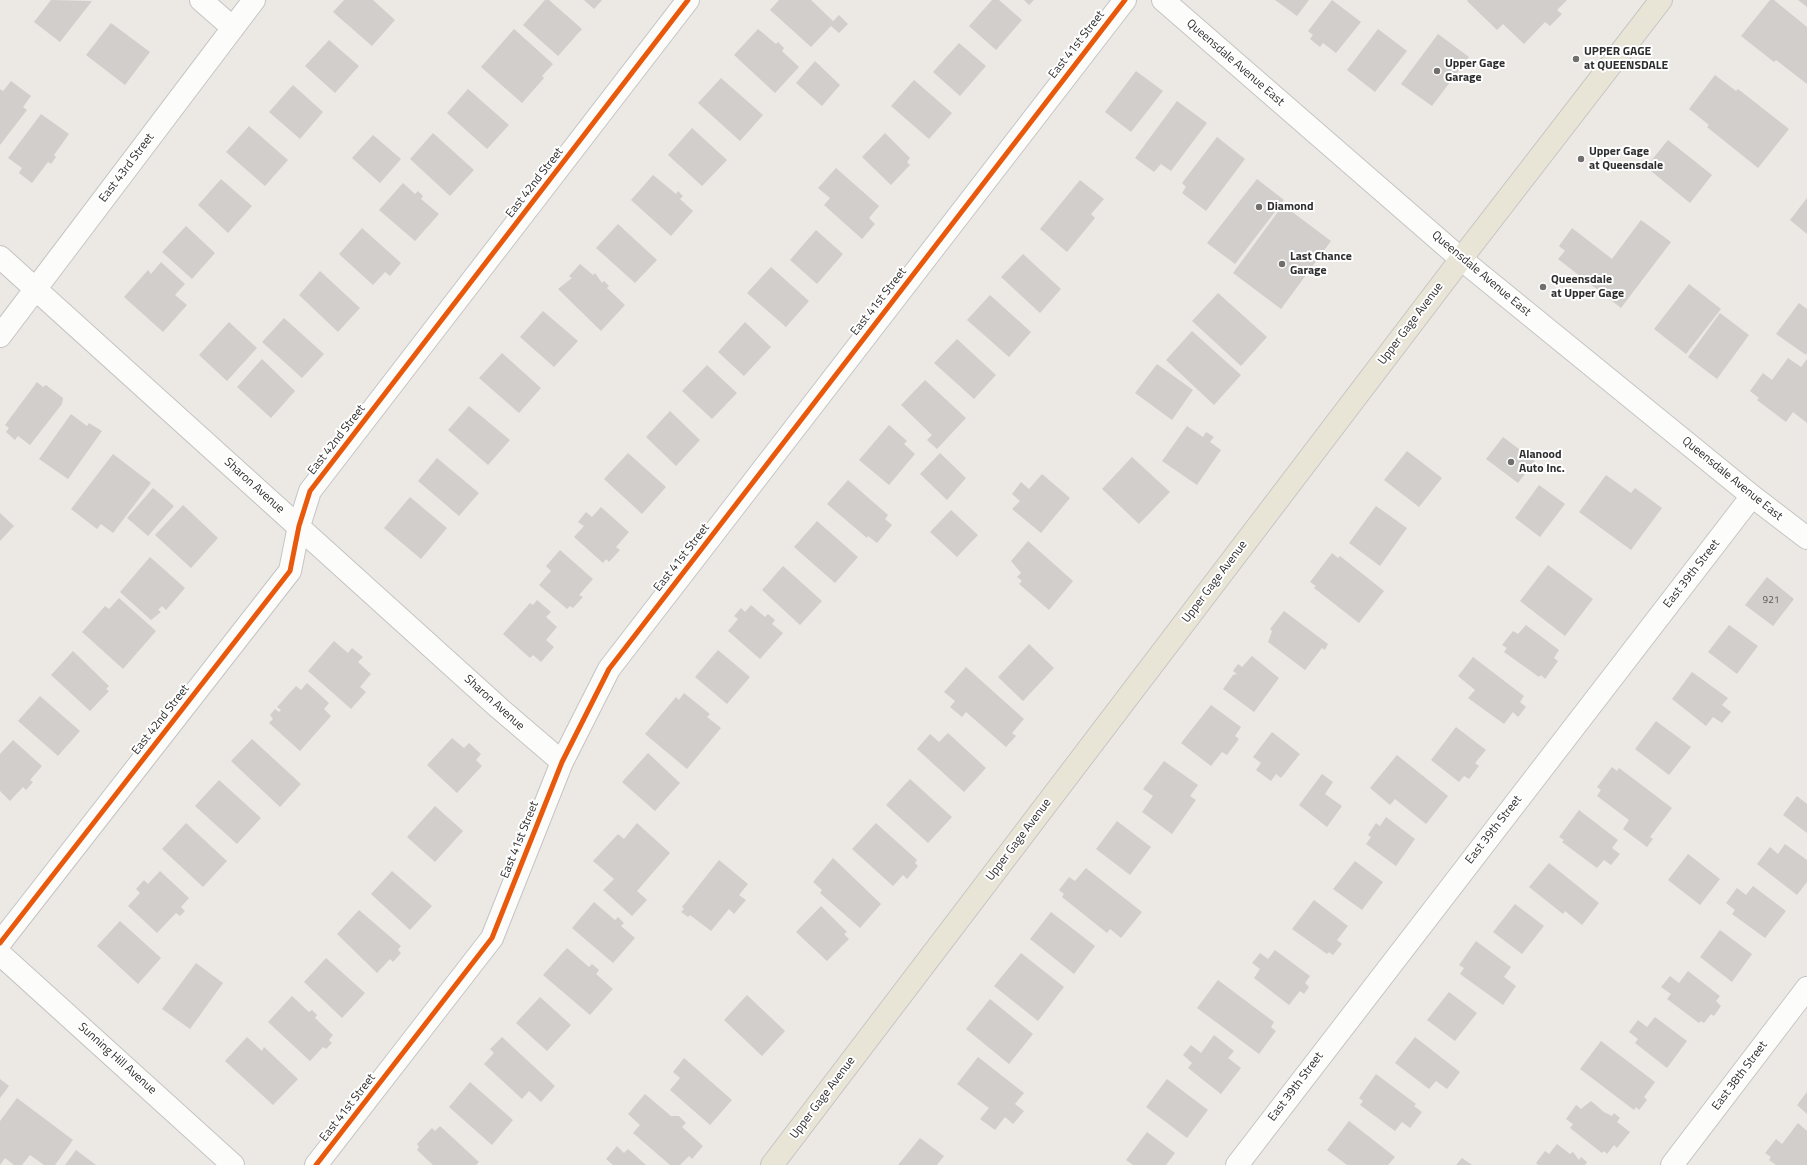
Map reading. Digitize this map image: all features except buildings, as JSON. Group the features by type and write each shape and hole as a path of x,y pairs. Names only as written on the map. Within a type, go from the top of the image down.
{"main road":[{"name":"Upper Gage Avenue","path":"772,1165 1460,259 1661,0"}],"street":[{"path":"201,0 233,28"},
{"name":"East 43rd Street","path":"0,336 254,0"},
{"name":"East 42nd Street","path":"0,943 290,571 299,526 310,492 688,0"},
{"name":"East 41st Street","path":"316,1165 492,938 562,762 609,670 1125,0"},
{"name":"Queensdale Avenue East","path":"1163,0 1460,259 1752,496 1807,538"},
{"name":"Sharon Avenue","path":"0,257 493,703 562,762"},
{"name":"East 39th Street","path":"1237,1165 1752,496"},
{"name":"Sunning Hill Avenue","path":"0,954 234,1165"},
{"name":"East 38th Street","path":"1672,1165 1807,988"}],"cycle path":[{"path":"0,943 290,571 299,526 310,491 688,0"},
{"path":"316,1165 492,938 562,762 609,669 1125,0"}],"place":[{"name":"UPPER GAGE at QUEENSDALE","path":"1576,59"},
{"name":"Upper Gage Garage","path":"1437,71"},
{"name":"Upper Gage at Queensdale","path":"1581,159"},
{"name":"Diamond","path":"1259,207"},
{"name":"Last Chance Garage","path":"1282,264"},
{"name":"Queensdale at Upper Gage","path":"1543,287"},
{"name":"Alanood Auto Inc.","path":"1511,462"}]}
